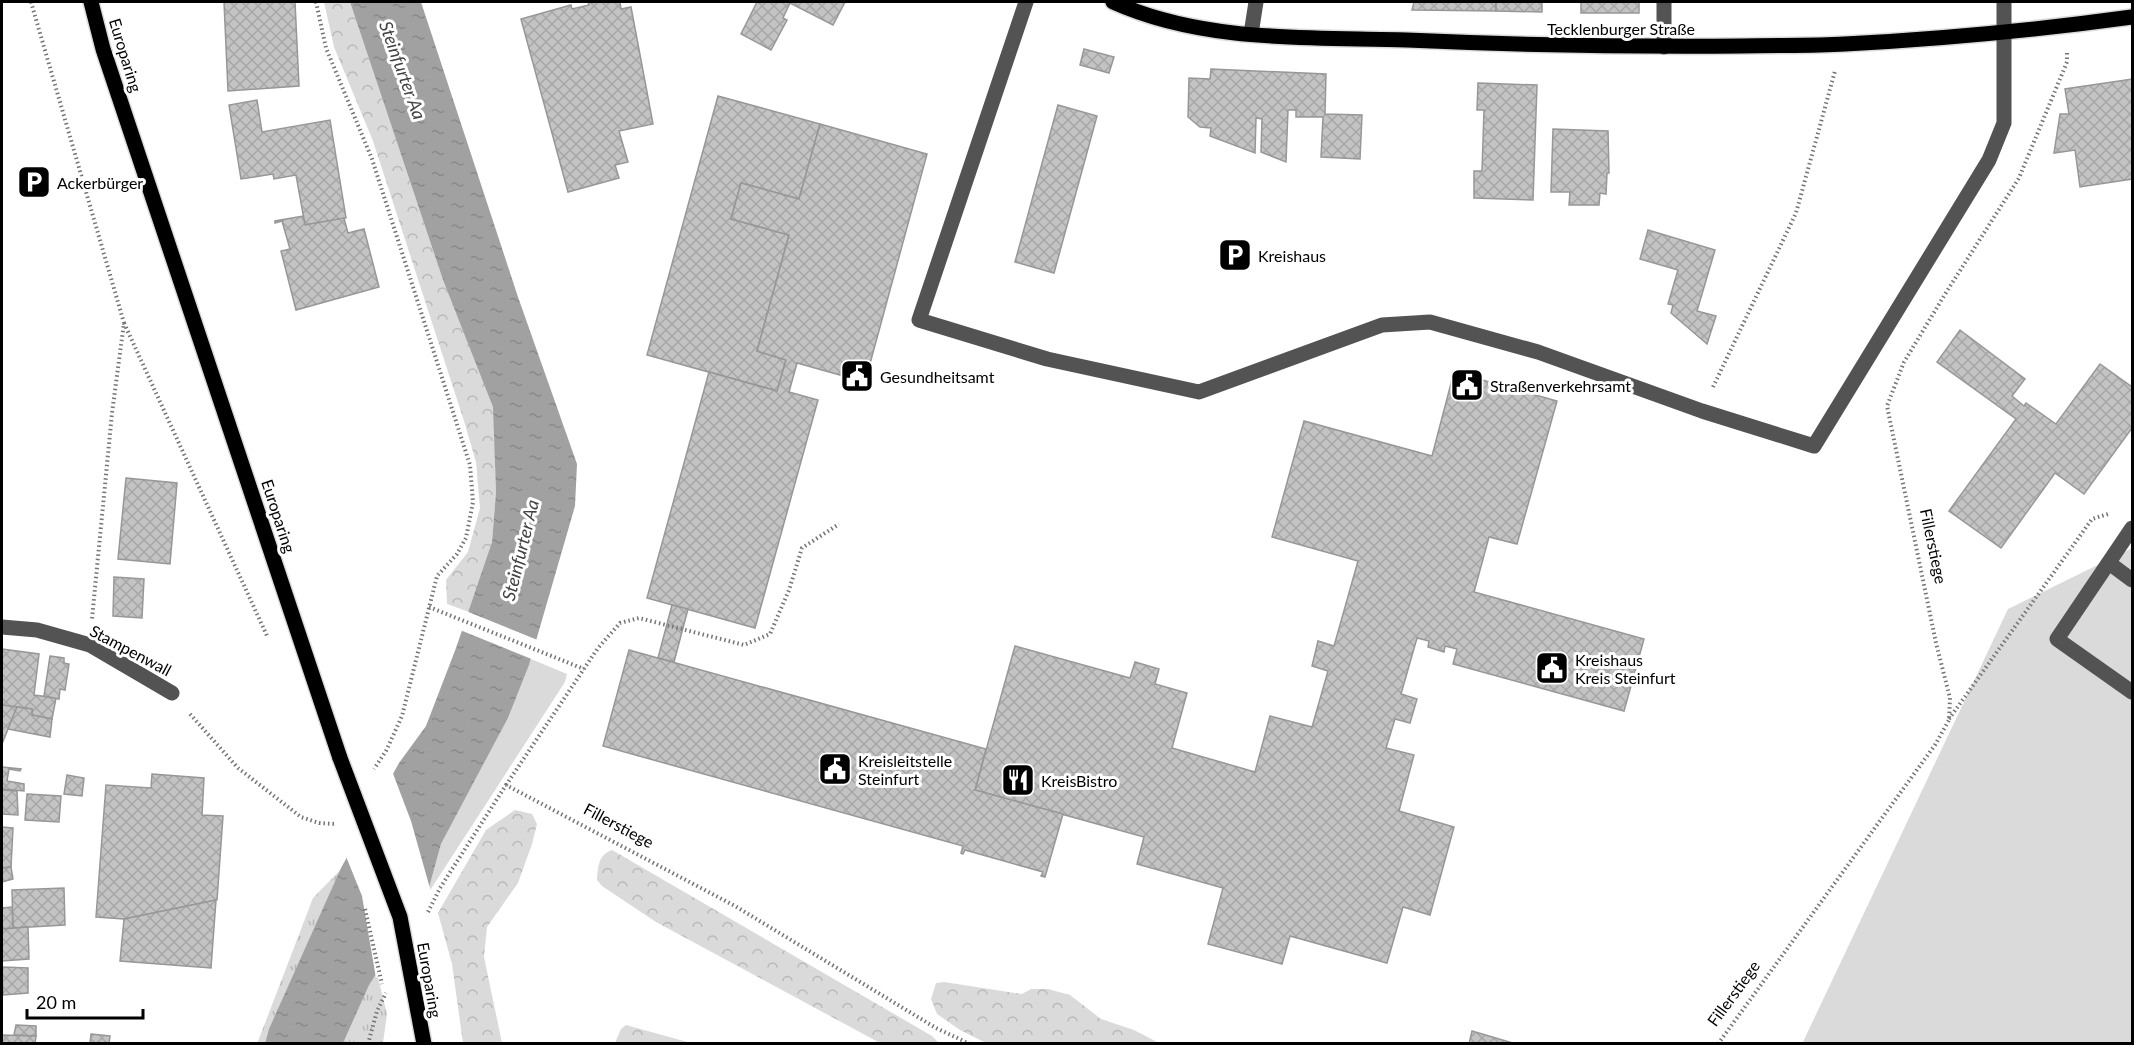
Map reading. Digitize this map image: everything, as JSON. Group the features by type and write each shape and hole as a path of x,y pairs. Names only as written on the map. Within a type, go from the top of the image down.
{"main road":[{"name":"Europaring","path":"91,2 107,60 340,758 400,917 424,1044"},
{"name":"Tecklenburger Straße","path":"1113,2 1140,14 1192,27 1251,34 1537,46 1664,47 1843,44 2004,32 2133,17"}],"street":[{"path":"1026,2 919,320 1047,359 1199,392 1382,325 1430,322 1538,352 1702,411 1814,446 1989,160 2004,123 2004,2"},
{"path":"1251,34 1256,2"},
{"path":"1664,2 1664,47"},
{"path":"2133,528 2057,639 2133,692"},
{"path":"2109,563 2133,580"},
{"name":"Stampenwall","path":"2,627 37,630 90,645 172,693"}],"path":[{"path":"31,2 124,323 270,642"},
{"path":"316,2 326,48 372,159 470,465 473,502 466,537 457,554 437,576 402,716 386,751"},
{"name":"Fillerstiege","path":"1718,1044 1935,745 1949,720 1950,698 1936,643 1887,406 1904,362 2019,178 2067,62 2067,26"},
{"path":"1702,411 1796,213 1843,44"},
{"path":"90,645 101,512 124,323"},
{"path":"1949,720 2092,519 2116,512"},
{"path":"424,919 440,888 506,785 598,648 620,623 639,618 744,645 770,634 789,590 801,548 839,524"},
{"path":"429,608 584,669"},
{"path":"172,693 238,768 301,817 336,827 334,818"},
{"name":"Fillerstiege","path":"506,785 735,906 936,1028 970,1044"},
{"path":"365,907 387,1009"},
{"path":"368,1044 376,1011 387,990"}],"green space":[{"path":"324,2 350,2 443,280 494,407 496,492 492,542 469,612 447,604 446,580 468,552 480,508 476,462 373,141 334,47"},
{"path":"2132,548 2132,1043 1802,1044 2008,609"},
{"path":"531,659 567,674 565,682 427,895 441,844 508,718"},
{"path":"515,810 532,814 537,824 518,883 487,927 484,957 502,1043 463,1043 452,964 438,913 486,830"},
{"path":"612,850 932,1036 939,1043 880,1043 656,922 602,886 597,880 601,858"},
{"path":"349,861 387,1014 383,1043 257,1044 313,898"},
{"path":"944,982 1022,994 1031,989 1048,989 1070,995 1101,1019 1134,1030 1159,1043 986,1043 960,1030 937,1014 931,999 936,983"},
{"path":"626,1025 691,1043 615,1043 621,1029"}],"water":[{"name":"Steinfurter Aa","path":"350,2 421,2 518,297 577,464 575,506 529,665 508,718 441,844 427,895 369,985 343,1043 265,1044 269,1029 341,868 399,763 426,726 456,648 492,542 496,492 493,407 443,280"}],"pier":[{"path":"466,611 540,641 534,660 460,630"},
{"path":"392,771 411,821 431,892 376,978 362,896 345,854"}],"building":[{"path":"224,2 295,2 299,86 228,91"},
{"path":"588,2 620,2 621,9 631,7 653,124 619,131 628,162 615,165 619,178 568,192 521,19 571,5 572,9 589,5"},
{"path":"757,2 845,2 833,25 790,3 783,18 787,20 771,50 741,34"},
{"path":"1414,2 1496,2 1496,11 1412,10"},
{"path":"1496,2 1542,2 1542,12 1496,11"},
{"path":"1581,2 1639,2 1639,13 1581,13"},
{"path":"1084,49 1114,57 1109,73 1080,65"},
{"path":"1211,69 1326,74 1325,114 1362,115 1360,159 1321,157 1323,117 1296,117 1296,110 1288,110 1286,162 1261,152 1262,119 1256,118 1255,153 1210,136 1211,128 1200,127 1188,117 1189,78 1210,79"},
{"path":"2132,79 2132,179 2080,187 2075,150 2054,153 2060,114 2069,114 2065,89"},
{"path":"1478,83 1537,85 1533,200 1474,198 1474,171 1482,171 1484,110 1477,110"},
{"path":"718,96 820,124 799,199 741,183 731,219 789,235 757,351 786,360 777,391 647,355"},
{"path":"257,100 262,132 330,120 346,218 305,225 296,175 274,179 273,174 241,179 229,105"},
{"path":"1058,105 1097,116 1054,273 1015,262"},
{"name":"Gesundheitsamt","path":"820,124 927,154 865,382 797,363 789,392 818,400 755,628 647,598 709,372 777,391 786,360 757,351 789,235 731,219 741,183 799,199"},
{"path":"1553,129 1608,131 1609,173 1607,173 1606,194 1600,193 1599,205 1569,205 1570,192 1551,192"},
{"path":"303,216 305,225 344,218 348,233 364,229 379,287 296,310 281,251 290,249 282,221 275,223 275,221"},
{"path":"1648,230 1715,250 1697,311 1716,316 1707,344 1671,313 1673,305 1668,304 1678,270 1640,259"},
{"path":"1960,330 2025,379 2012,396 2024,406 2026,403 2056,424 2100,364 2132,387 2132,428 2084,494 2055,473 2001,548 1949,511 2016,419 1937,362"},
{"name":"Kreishaus Kreis Steinfurt","path":"1454,372 1557,401 1517,544 1489,537 1474,592 1644,639 1624,711 1453,664 1457,649 1445,646 1444,652 1428,647 1429,641 1417,638 1401,694 1417,699 1410,723 1395,719 1386,748 1414,755 1399,811 1454,827 1430,915 1403,907 1387,963 1290,936 1282,964 1208,944 1223,888 1137,864 1144,837 975,790 1015,646 1130,678 1135,662 1159,669 1155,684 1187,693 1172,748 1255,772 1270,716 1312,727 1328,671 1312,666 1318,641 1334,646 1358,561 1272,537 1304,421 1432,456"},
{"path":"126,478 177,483 170,564 118,559"},
{"path":"114,577 144,579 142,618 113,616"},
{"path":"672,605 688,609 674,662 658,658"},
{"path":"2,649 39,654 34,695 56,698 52,719 32,715 32,709 2,705"},
{"name":"Kreisleitstelle Steinfurt","path":"629,650 986,749 975,790 1063,814 1045,877 1041,876 1043,872 965,850 963,854 961,853 963,846 603,746"},
{"path":"50,656 64,658 64,663 69,664 65,690 60,689 59,699 44,696"},
{"path":"2,705 17,707 2,744"},
{"path":"17,707 32,709 32,715 52,719 50,737 8,729"},
{"path":"2,767 21,769 20,771 9,769 7,781 24,784 24,791 2,789"},
{"path":"152,774 204,778 202,815 223,816 217,900 124,919 96,917 106,785 151,788"},
{"path":"67,775 84,778 82,796 64,794"},
{"path":"2,790 17,791 18,815 2,814"},
{"path":"27,794 61,796 59,822 25,820"},
{"path":"2,827 13,828 11,867 2,868"},
{"path":"11,867 13,879 2,882 2,868"},
{"path":"64,888 65,925 13,928 12,890"},
{"path":"216,900 211,968 120,961 124,919"},
{"path":"12,907 13,928 2,929 2,908"},
{"path":"28,927 29,959 2,961 2,929"},
{"path":"2,967 28,968 28,993 3,995"},
{"path":"16,1025 36,1026 36,1036 14,1035"},
{"path":"1472,1031 1516,1044 1469,1044"},
{"path":"91,1034 110,1036 109,1044 90,1044"},
{"path":"2,1035 36,1036 35,1044 2,1044"}],"place":[{"name":"Ackerbürger","path":"34,182"},
{"name":"Kreishaus","path":"1235,255"},
{"name":"Gesundheitsamt","path":"857,376"},
{"name":"Straßenverkehrsamt","path":"1467,385"},
{"name":"Kreishaus Kreis Steinfurt","path":"1552,668"},
{"name":"Kreisleitstelle Steinfurt","path":"835,769"},
{"name":"KreisBistro","path":"1018,780"}]}
